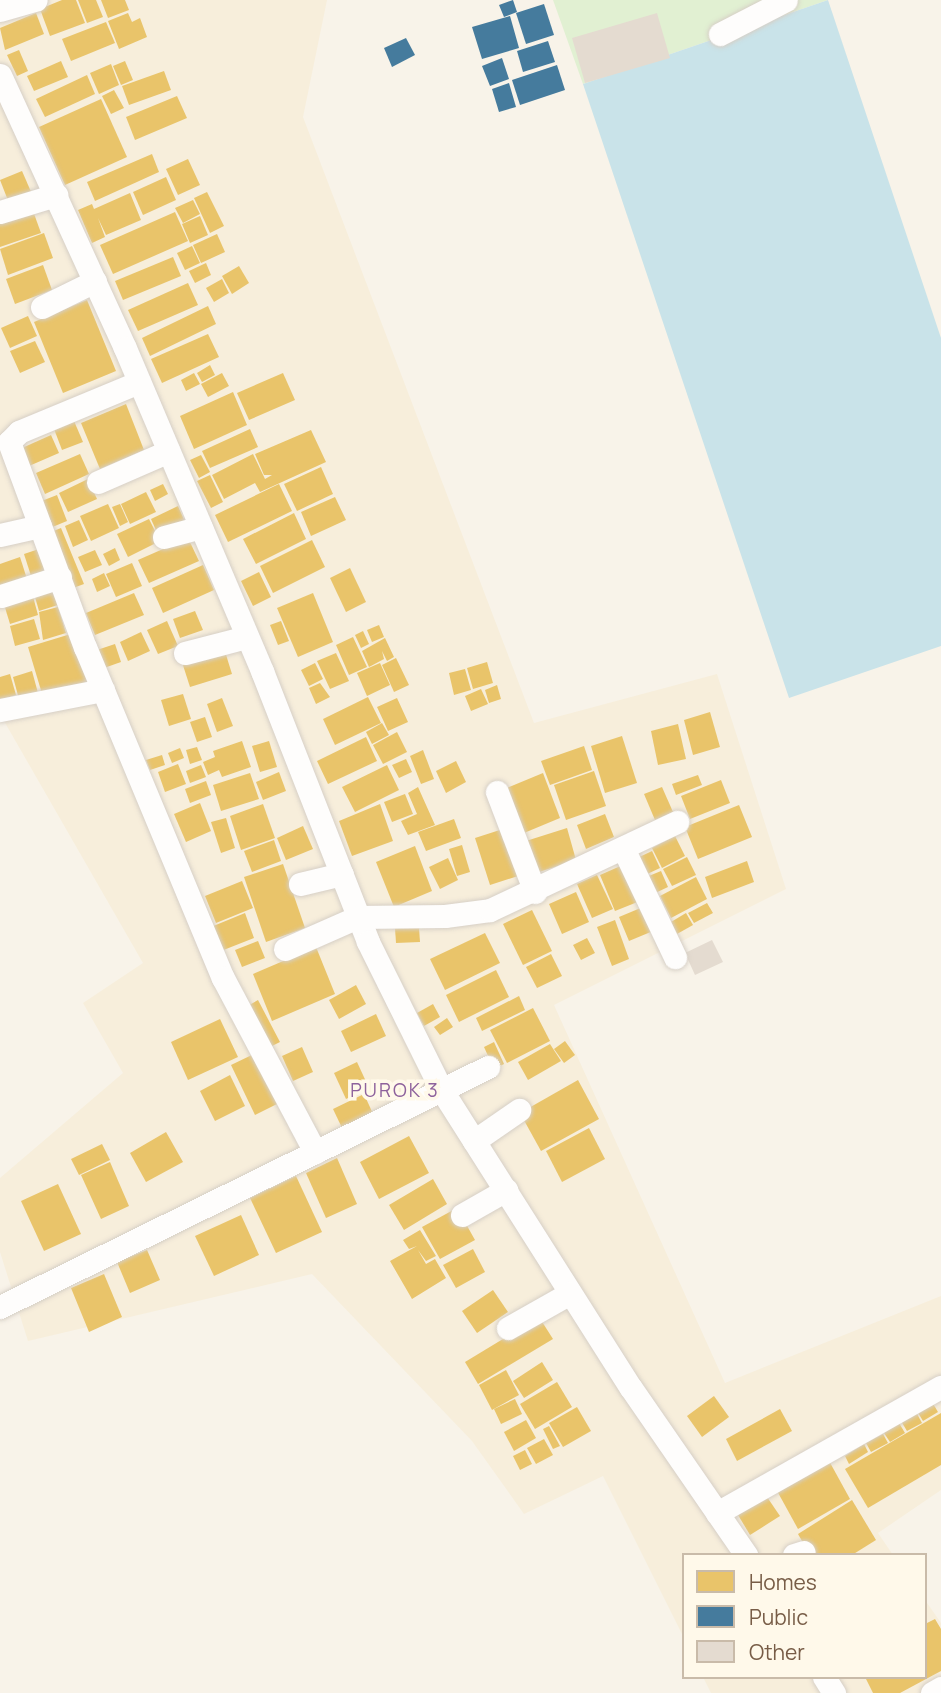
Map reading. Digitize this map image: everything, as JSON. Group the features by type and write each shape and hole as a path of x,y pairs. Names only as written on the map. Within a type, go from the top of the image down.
{"street":[{"path":"0,10 36,0"},
{"path":"720,34 786,0"},
{"path":"0,75 57,195 169,450 247,637 358,917 441,1089 570,1293 745,1553"},
{"path":"0,212 57,195"},
{"path":"42,307 95,281"},
{"path":"139,382 19,432 4,435 103,690 223,978 315,1152"},
{"path":"98,482 169,450"},
{"path":"0,535 40,526"},
{"path":"164,537 201,527"},
{"path":"1,596 60,577"},
{"path":"184,653 247,637"},
{"path":"0,710 103,690"},
{"path":"497,792 535,892"},
{"path":"285,949 358,917 445,916 490,910 535,892 677,822"},
{"path":"623,849 675,957"},
{"path":"300,884 342,874"},
{"path":"0,1307 488,1067"},
{"path":"474,1141 519,1110"},
{"path":"462,1215 506,1190"},
{"path":"508,1328 570,1293"},
{"path":"718,1513 941,1387"},
{"path":"932,1693 941,1688"}],"shaded area":[{"path":"0,0 327,0 303,117 534,723 717,674 786,889 554,1005 725,1383 941,1296 941,1490 878,1533 892,1553 682,1553 682,1634 603,1476 524,1514 472,1441 312,1274 28,1341 0,1252 0,1178 123,1073 83,1003 143,963 0,714"},
{"path":"927,1603 941,1623 941,1693 711,1693 704,1679 927,1679"}],"green space":[{"path":"553,0 828,0 583,84"}],"water":[{"path":"828,0 941,338 941,646 789,698 583,84"}],"building: Homes":[{"path":"62,0 76,0 85,23 50,36 40,9"},
{"path":"78,0 96,0 103,17 87,23"},
{"path":"101,0 125,0 129,10 108,18"},
{"path":"36,13 44,34 5,50 0,28"},
{"path":"128,13 132,22 140,18 147,37 119,49 108,21"},
{"path":"106,22 115,43 71,61 62,39"},
{"path":"19,50 28,71 17,76 7,55"},
{"path":"61,61 68,77 34,91 27,76"},
{"path":"125,61 133,80 121,85 113,66"},
{"path":"111,64 119,85 99,94 90,73"},
{"path":"164,71 171,90 129,105 122,86"},
{"path":"87,75 95,94 45,117 36,99"},
{"path":"114,90 124,108 111,114 102,96"},
{"path":"177,96 187,118 135,140 126,117"},
{"path":"101,99 127,157 65,185 39,127"},
{"path":"152,154 159,172 95,201 87,182"},
{"path":"188,159 200,185 178,195 166,169"},
{"path":"22,171 32,194 9,203 0,180"},
{"path":"166,177 176,200 143,215 133,192"},
{"path":"207,192 224,226 210,233 194,198"},
{"path":"130,193 141,220 106,235 98,218 105,237 92,243 78,210 92,204 94,209"},
{"path":"193,200 200,214 183,223 175,208"},
{"path":"33,211 41,233 0,247 0,223"},
{"path":"175,212 188,241 113,274 100,245"},
{"path":"200,216 208,235 190,243 182,224"},
{"path":"44,233 53,258 8,275 0,249"},
{"path":"217,234 225,252 201,263 193,245"},
{"path":"192,246 200,263 185,270 177,253"},
{"path":"173,257 181,276 123,300 115,281"},
{"path":"206,263 211,275 195,283 189,271"},
{"path":"43,265 52,290 15,304 6,279"},
{"path":"239,266 249,283 232,294 222,276"},
{"path":"222,279 229,293 214,302 206,288"},
{"path":"188,283 198,305 138,331 128,310"},
{"path":"87,300 116,371 63,393 34,322"},
{"path":"208,306 216,324 150,356 142,338"},
{"path":"28,316 37,336 10,348 1,328"},
{"path":"208,334 219,357 162,383 151,359"},
{"path":"35,341 45,362 20,373 10,351"},
{"path":"210,365 215,375 202,382 197,373"},
{"path":"194,373 200,384 186,391 181,380"},
{"path":"222,373 229,386 208,397 201,384"},
{"path":"283,373 295,400 249,420 237,393"},
{"path":"233,392 247,425 194,449 180,416"},
{"path":"126,404 144,450 100,469 81,423"},
{"path":"74,421 83,442 62,450 54,429"},
{"path":"250,429 258,447 210,468 202,451"},
{"path":"311,430 326,462 260,492 255,483 224,499 212,475 253,454 265,479 272,475 264,475 255,454"},
{"path":"51,435 59,453 29,466 22,448"},
{"path":"80,454 89,474 45,494 36,473"},
{"path":"201,455 210,472 199,478 190,460"},
{"path":"321,467 333,494 297,511 284,484"},
{"path":"210,475 223,502 211,508 197,481"},
{"path":"88,479 97,499 68,512 59,493"},
{"path":"163,484 168,494 155,501 150,490"},
{"path":"279,484 292,511 228,542 215,515"},
{"path":"146,492 156,512 130,524 121,504"},
{"path":"57,495 67,521 50,528 39,502"},
{"path":"335,497 346,520 311,536 301,512"},
{"path":"108,504 119,528 91,541 80,516"},
{"path":"120,504 128,522 120,526 112,507"},
{"path":"178,506 186,524 159,537 151,519"},
{"path":"294,513 306,539 256,564 243,539"},
{"path":"149,519 160,541 128,557 117,534"},
{"path":"79,520 88,540 73,547 65,526"},
{"path":"61,528 84,584 73,588 51,532"},
{"path":"188,538 199,561 149,583 138,560"},
{"path":"312,540 325,567 273,593 260,566"},
{"path":"45,547 53,572 32,579 24,554"},
{"path":"115,548 120,560 109,566 103,554"},
{"path":"95,550 102,565 85,572 78,557"},
{"path":"20,557 27,579 0,587 0,564"},
{"path":"132,563 142,586 116,597 106,574"},
{"path":"203,565 214,590 163,613 152,588"},
{"path":"350,568 366,602 346,612 330,578"},
{"path":"259,572 271,597 253,606 241,581"},
{"path":"104,573 110,586 97,592 92,579"},
{"path":"55,584 61,604 39,611 33,590"},
{"path":"32,593 38,615 10,624 3,601"},
{"path":"134,593 144,615 95,635 86,613"},
{"path":"313,593 333,642 298,657 277,608"},
{"path":"58,607 66,633 43,640 39,612"},
{"path":"195,611 203,630 180,638 173,619"},
{"path":"34,619 40,639 15,646 10,626"},
{"path":"167,621 178,646 158,654 147,630"},
{"path":"281,621 289,641 278,645 270,625"},
{"path":"379,625 384,637 372,642 367,630"},
{"path":"363,631 369,644 361,648 355,635"},
{"path":"141,632 150,651 128,661 120,642"},
{"path":"74,633 89,683 43,697 28,647"},
{"path":"353,637 367,667 349,675 336,645"},
{"path":"385,638 394,657 387,661 382,651 384,659 369,667 362,651"},
{"path":"115,644 121,662 104,668 97,650"},
{"path":"223,645 232,674 190,687 181,659"},
{"path":"336,653 349,681 330,689 317,661"},
{"path":"396,658 409,685 394,692 382,665"},
{"path":"487,662 493,683 473,689 467,668"},
{"path":"315,663 323,679 309,686 301,670"},
{"path":"380,663 390,685 367,696 357,673"},
{"path":"465,669 471,690 454,695 449,673"},
{"path":"32,671 38,693 19,699 13,677"},
{"path":"10,674 16,695 0,700 0,677"},
{"path":"320,683 330,697 316,704 309,688"},
{"path":"497,685 501,699 489,703 485,690"},
{"path":"481,689 488,704 471,711 465,696"},
{"path":"183,694 191,719 169,726 161,700"},
{"path":"368,697 381,723 335,745 323,719"},
{"path":"222,698 233,726 217,732 207,704"},
{"path":"397,698 408,722 388,731 377,707"},
{"path":"710,712 720,747 693,755 684,720"},
{"path":"205,717 212,737 197,742 190,722"},
{"path":"382,723 389,735 372,744 366,732"},
{"path":"678,724 686,759 658,765 651,731"},
{"path":"397,732 407,752 383,764 373,745"},
{"path":"622,736 637,783 605,793 591,746"},
{"path":"366,737 377,761 328,784 317,761"},
{"path":"242,741 251,767 222,777 219,770 208,775 203,762 215,757 213,751"},
{"path":"269,741 277,767 260,772 252,746"},
{"path":"584,746 592,770 550,785 541,761"},
{"path":"197,747 202,760 190,764 186,750"},
{"path":"180,748 184,758 172,763 168,753"},
{"path":"423,750 434,779 421,784 410,756"},
{"path":"162,755 165,765 150,770 146,760"},
{"path":"406,759 412,772 399,778 392,765"},
{"path":"456,761 466,782 446,793 436,771"},
{"path":"178,764 186,784 165,792 158,772"},
{"path":"201,765 206,777 190,783 186,771"},
{"path":"387,765 399,790 355,812 342,787"},
{"path":"594,771 606,806 566,820 554,785"},
{"path":"279,772 286,791 263,800 256,782"},
{"path":"250,773 259,799 221,811 213,785"},
{"path":"543,773 560,818 524,833 507,788"},
{"path":"698,775 702,785 676,795 672,784"},
{"path":"721,780 730,803 690,819 681,796"},
{"path":"206,781 211,795 190,803 185,789"},
{"path":"418,787 435,825 408,835 401,821 417,814 408,793"},
{"path":"662,787 673,812 655,820 644,794"},
{"path":"405,794 413,814 392,822 384,802"},
{"path":"200,803 211,831 186,842 174,814"},
{"path":"263,804 275,838 241,850 230,816"},
{"path":"380,804 393,841 352,856 339,821"},
{"path":"739,805 752,837 698,859 685,827"},
{"path":"605,814 614,837 586,849 577,825"},
{"path":"226,818 235,848 221,853 211,822"},
{"path":"454,819 461,838 426,851 418,832"},
{"path":"303,826 313,849 286,860 277,838"},
{"path":"567,828 576,860 536,873 526,841"},
{"path":"503,829 518,876 490,885 475,838"},
{"path":"675,836 685,856 662,868 652,848"},
{"path":"274,840 281,861 252,872 244,851"},
{"path":"462,845 470,872 457,876 449,849"},
{"path":"415,846 432,891 394,907 376,862"},
{"path":"652,851 660,868 643,876 635,859"},
{"path":"687,857 696,875 672,886 663,869"},
{"path":"448,858 458,880 440,889 429,867"},
{"path":"747,861 754,882 712,898 705,877"},
{"path":"283,864 305,928 266,942 244,877"},
{"path":"625,864 640,901 615,911 600,875"},
{"path":"661,871 668,887 651,895 644,878"},
{"path":"597,875 613,909 592,918 577,884"},
{"path":"696,877 707,899 671,918 660,896"},
{"path":"242,881 253,908 216,923 205,896"},
{"path":"576,892 589,922 562,934 549,904"},
{"path":"707,903 713,913 694,923 688,913"},
{"path":"643,907 653,931 629,941 619,917"},
{"path":"532,910 552,951 523,965 503,924"},
{"path":"245,913 254,938 221,951 211,927"},
{"path":"686,913 693,925 677,934 671,922"},
{"path":"615,920 629,959 612,966 597,927"},
{"path":"395,928 419,928 420,942 396,943"},
{"path":"485,933 500,963 445,990 430,959"},
{"path":"587,938 595,953 581,960 573,945"},
{"path":"258,941 265,958 242,967 235,950"},
{"path":"316,947 335,994 272,1021 253,974"},
{"path":"551,954 562,976 537,988 526,967"},
{"path":"496,970 509,997 459,1022 446,995"},
{"path":"356,985 366,1004 339,1019 329,1000"},
{"path":"519,996 525,1010 482,1031 476,1018"},
{"path":"258,1000 280,1042 266,1049 244,1008"},
{"path":"433,1004 440,1017 424,1026 417,1013"},
{"path":"533,1008 550,1041 507,1063 490,1030"},
{"path":"376,1014 386,1036 351,1052 341,1031"},
{"path":"447,1018 453,1027 440,1035 434,1027"},
{"path":"220,1019 238,1057 188,1080 171,1042"},
{"path":"565,1041 575,1055 564,1063 554,1049"},
{"path":"494,1042 504,1064 494,1069 484,1047"},
{"path":"550,1044 561,1061 528,1080 518,1062"},
{"path":"302,1047 313,1072 293,1081 282,1056"},
{"path":"258,1052 281,1102 255,1115 231,1065"},
{"path":"357,1062 369,1088 346,1099 334,1073"},
{"path":"230,1075 245,1106 215,1121 200,1091"},
{"path":"578,1080 599,1119 541,1151 520,1113"},
{"path":"364,1094 374,1116 343,1130 333,1109"},
{"path":"589,1128 605,1159 562,1182 546,1151"},
{"path":"166,1132 183,1162 146,1182 130,1153"},
{"path":"409,1136 429,1173 379,1199 360,1162"},
{"path":"102,1144 110,1160 79,1175 71,1159"},
{"path":"337,1158 357,1204 326,1218 306,1173"},
{"path":"110,1162 129,1206 101,1219 81,1175"},
{"path":"296,1176 322,1232 276,1253 250,1198"},
{"path":"433,1179 447,1204 404,1230 389,1205"},
{"path":"58,1184 81,1234 44,1251 21,1201"},
{"path":"457,1208 475,1240 440,1259 422,1227"},
{"path":"241,1215 259,1255 214,1276 195,1236"},
{"path":"420,1230 436,1256 426,1261 418,1250 426,1264 435,1259 446,1278 412,1299 390,1261 417,1246 409,1249 403,1240"},
{"path":"473,1249 485,1272 456,1288 443,1265"},
{"path":"147,1250 160,1280 130,1293 117,1262"},
{"path":"104,1274 122,1317 89,1332 71,1288"},
{"path":"493,1290 508,1312 477,1333 462,1311"},
{"path":"539,1317 553,1339 478,1384 465,1362"},
{"path":"542,1362 553,1380 524,1398 513,1381"},
{"path":"506,1370 519,1395 492,1410 479,1385"},
{"path":"557,1382 572,1407 535,1429 520,1404"},
{"path":"714,1396 729,1417 702,1437 687,1416"},
{"path":"515,1399 522,1414 501,1424 494,1409"},
{"path":"932,1402 938,1412 923,1421 917,1411"},
{"path":"577,1407 591,1431 563,1447 549,1423"},
{"path":"780,1409 792,1431 737,1461 726,1439"},
{"path":"916,1412 922,1423 907,1431 901,1421"},
{"path":"941,1413 941,1465 868,1508 845,1469"},
{"path":"526,1420 536,1438 514,1451 504,1432"},
{"path":"899,1423 905,1433 890,1442 884,1433"},
{"path":"549,1426 560,1446 553,1449 543,1429"},
{"path":"883,1434 888,1443 871,1452 866,1443"},
{"path":"544,1439 553,1455 536,1464 527,1448"},
{"path":"864,1444 868,1452 849,1464 845,1456"},
{"path":"525,1450 532,1464 520,1470 513,1456"},
{"path":"828,1459 850,1499 798,1529 776,1489"},
{"path":"767,1497 780,1516 750,1535 738,1515"},
{"path":"852,1500 876,1540 855,1553 809,1553 798,1534"},
{"path":"935,1619 941,1629 941,1671 927,1679 927,1623"},
{"path":"866,1679 926,1679 900,1693 873,1693"}],"building: Public":[{"path":"513,0 517,12 504,17 499,5"},
{"path":"544,4 554,35 526,44 516,13"},
{"path":"510,16 519,48 482,59 472,27"},
{"path":"406,38 415,55 392,67 384,48"},
{"path":"548,41 555,62 523,72 517,51"},
{"path":"502,58 509,79 490,86 482,66"},
{"path":"557,65 565,90 520,105 512,80"},
{"path":"509,83 516,107 499,112 492,89"}],"building: Other":[{"path":"657,13 670,58 585,83 572,38"},
{"path":"712,940 723,962 695,975 685,953"}],"district":[{"name":"PUROK 3","path":"395,1091"}]}
